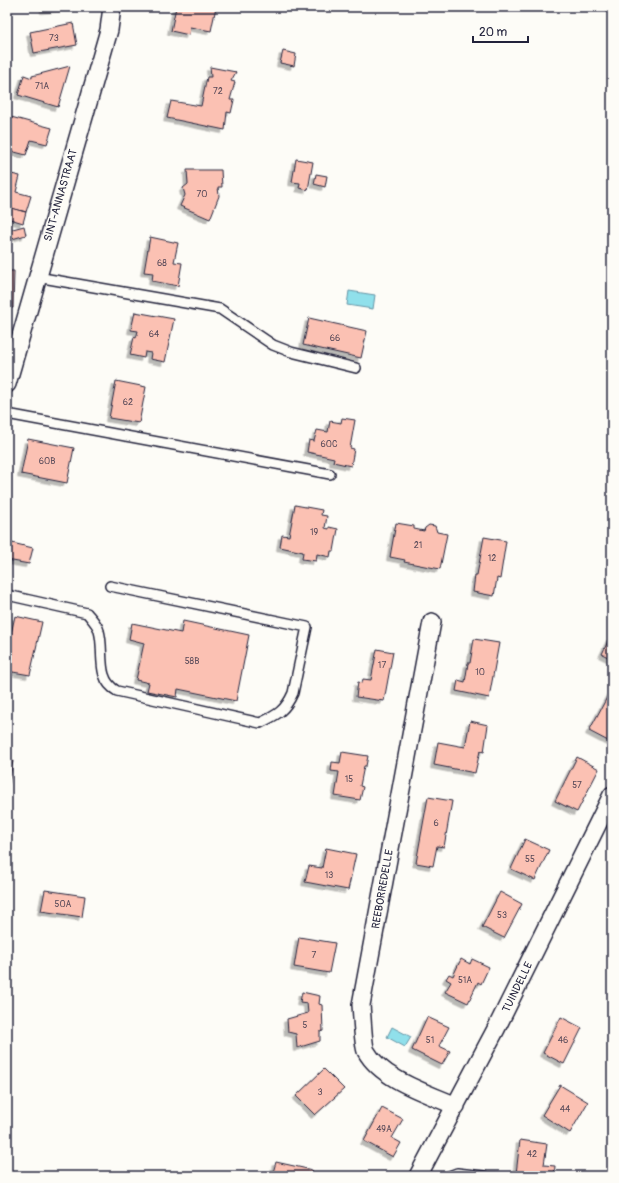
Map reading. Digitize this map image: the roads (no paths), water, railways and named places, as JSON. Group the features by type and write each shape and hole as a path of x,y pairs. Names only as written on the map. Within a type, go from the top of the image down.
{"street":[{"name":"SINT-ANNASTRAAT","path":"7,384 109,30 112,7"},
{"name":"REEBORREDELLE","path":"432,622 361,1005 366,1050 381,1069 400,1081 456,1106"},
{"name":"TUINDELLE","path":"418,1176 496,1029 612,795"}],"lane":[{"path":"37,277 220,309 273,345 291,352 356,368"},
{"path":"7,414 330,474"},
{"path":"7,595 87,613 99,629 102,668 109,687 117,691 260,722 278,714 289,703 293,693 307,627 110,586"},
{"path":"449,1176 457,1173 484,1176"}],"water":[{"path":"349,291 375,295 373,309 347,305"},
{"path":"392,1027 411,1037 405,1047 387,1037"}]}
